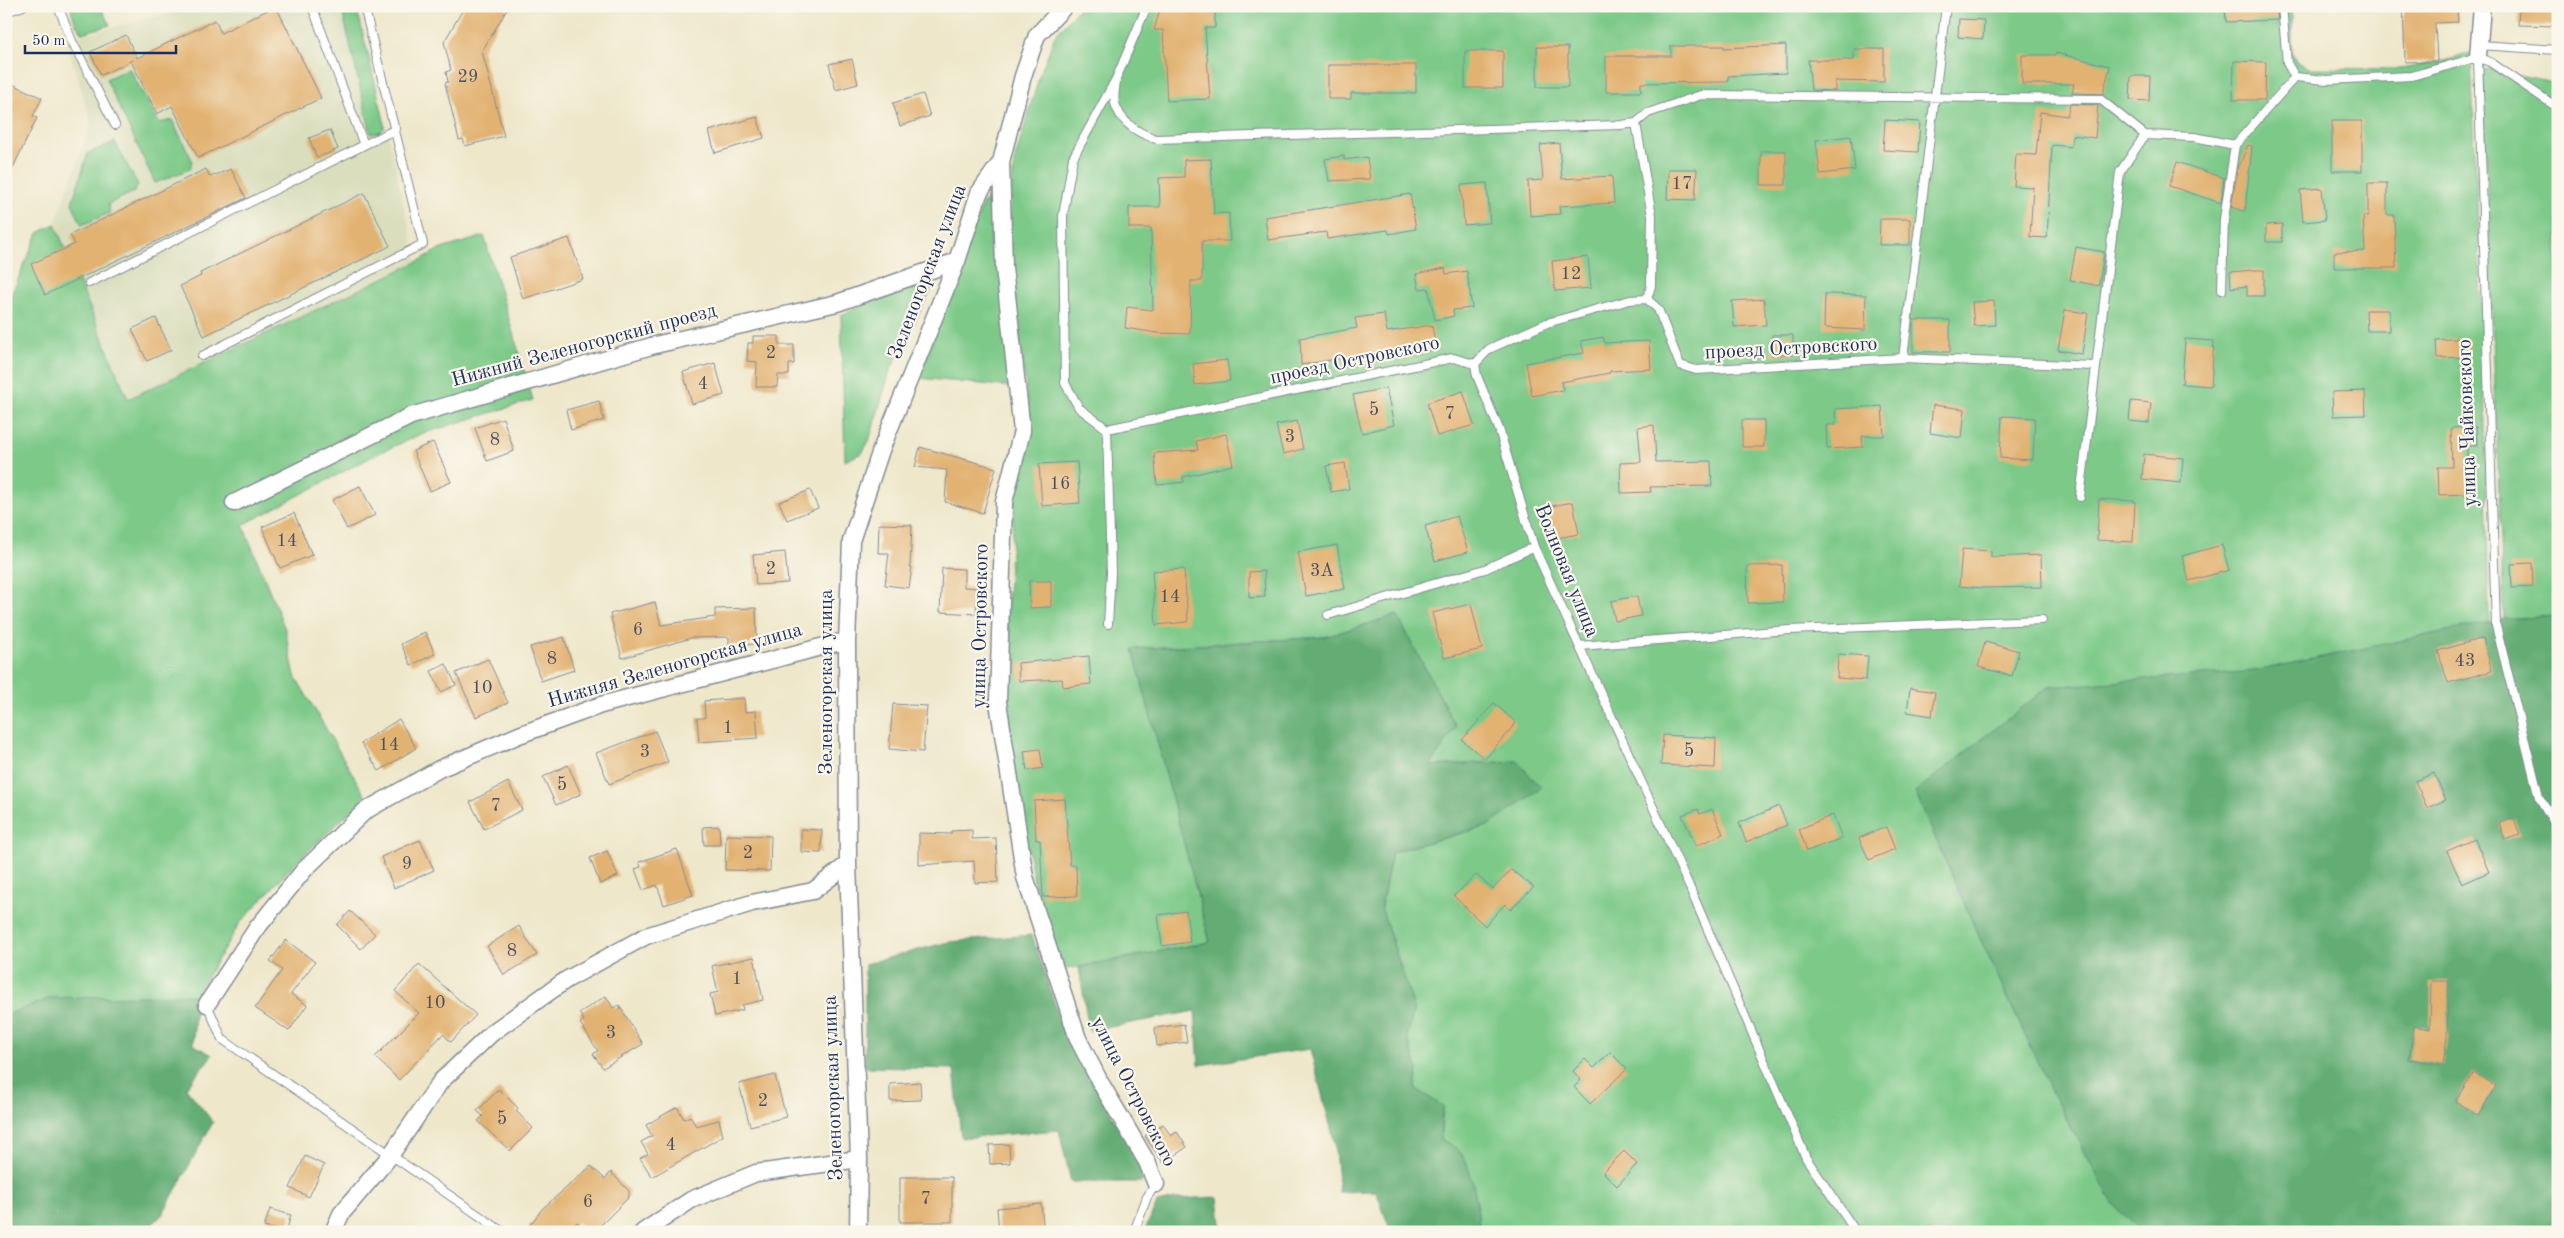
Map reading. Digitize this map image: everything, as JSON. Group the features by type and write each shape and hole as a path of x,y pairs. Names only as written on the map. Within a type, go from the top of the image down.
{"street":[{"path":"1001,162 1024,76 1038,35 1065,6"},
{"name":"улица Чайковского","path":"2479,51 2482,6"},
{"name":"Зеленогорская улица","path":"858,1232 859,1159 848,864 847,642 851,541 881,450 957,261 979,193 1001,162"},
{"name":"улица Островского","path":"1001,162 1004,268 1022,432 1004,502 1003,566 999,621 998,702 1010,784 1025,877 1078,1040 1100,1082 1147,1162 1156,1184"},
{"name":"Нижний Зеленогорский проезд","path":"234,503 410,416 655,345 837,303 957,261"},
{"name":"Нижняя Зеленогорская улица","path":"207,1004 257,928 304,870 365,811 439,769 519,735 601,705 836,643 847,642"},
{"path":"333,1232 341,1214 390,1156 441,1081 493,1032 566,980 646,936 752,903 813,891 848,864"},
{"path":"643,1232 691,1200 756,1173 859,1159"}],"lane":[{"path":"6,12 23,6"},
{"path":"58,6 72,41 114,125"},
{"path":"312,6 364,145"},
{"path":"202,356 423,244 364,6"},
{"path":"1108,624 1111,574 1107,429 1079,408 1065,383 1063,216 1072,158 1116,79 1147,6"},
{"path":"1903,358 1946,6"},
{"path":"2282,6 2287,63 2295,77"},
{"path":"2295,77 2326,80 2412,76 2479,51 2558,50"},
{"path":"2479,51 2490,62 2558,108"},
{"name":"улица Чайковского","path":"2479,51 2496,626 2539,796 2558,829"},
{"path":"2222,290 2224,220 2235,145 2295,77"},
{"path":"1116,79 1115,103 1124,120 1138,132 1156,139 1532,128 1636,123 1648,113 1701,95 2100,99 2145,135 2194,137 2235,145"},
{"path":"1475,364 1489,349 1547,324 1630,300 1648,299 1651,286 1652,216 1636,123"},
{"path":"89,283 396,129"},
{"path":"2080,497 2094,366 2120,172 2145,135"},
{"name":"проезд Островского","path":"1648,299 1658,309 1680,365 1696,370 1903,358 2094,366"},
{"name":"проезд Островского","path":"1107,429 1453,358 1475,364"},
{"name":"Волновая улица","path":"1475,364 1477,376 1499,429 1534,547 1689,886 1806,1158 1856,1232"},
{"path":"1328,615 1485,569 1534,547"},
{"path":"1578,646 1790,630 2042,620"},
{"path":"207,1004 222,1040 504,1232"},
{"path":"1134,1232 1147,1197 1156,1184"}],"shaded area":[{"path":"198,6 358,6 417,262 128,399 55,224 91,122 66,39"}],"green space":[{"path":"70,6 100,6 110,25 82,33 75,23"},
{"path":"341,6 356,6 384,120 384,128 380,132 371,134"},
{"path":"1081,6 2292,6 2292,53 2297,62 2309,68 2401,69 2445,61 2471,53 2484,374 2489,623 2369,651 2255,671 1915,792 2052,1093 2114,1205 2142,1232 1479,1232 1472,1179 1465,1159 1456,1148 1441,1139 1443,1107 1415,1088 1418,1070 1407,1038 1414,1007 1381,907 1392,852 1488,826 1517,761 1429,766 1456,727 1397,615 1325,637 1133,649 1210,942 1061,970 1039,911 1006,721 1006,619 1017,472 1030,435 1026,387 1010,268 1009,219 1014,162 1040,74 1055,36"},
{"path":"129,68 159,123 172,120 192,160 190,169 155,183 106,79"},
{"path":"2490,68 2499,72 2558,84 2558,616 2504,619 2483,81 2484,70"},
{"path":"115,142 138,185 134,192 108,204 110,213 82,225 72,203 88,153"},
{"path":"991,195 999,195 1012,387 919,378 983,203"},
{"path":"55,224 128,399 417,262 438,250 484,236 533,400 421,434 377,454 243,525 285,629 295,676 366,797 297,861 240,923 196,995 51,998 6,1015 6,307 38,233"},
{"path":"923,280 934,284 890,371 869,441 862,453 845,461 841,315"},
{"path":"1397,615 1456,727 1430,766 1517,761 1541,788 1488,826 1392,852 1381,907 1414,1008 1407,1038 1418,1070 1415,1088 1444,1107 1441,1119 1441,1139 1456,1148 1465,1159 1472,1179 1479,1232 1391,1232 1376,1191 1339,1192 1334,1140 1310,1049 1199,1065 1195,1011 1089,1031 1079,967 1210,942 1133,649 1325,637"},
{"path":"2558,616 2558,1232 2142,1232 2114,1205 2052,1093 1915,792 2048,687 2255,671 2504,619"},
{"path":"1032,935 1069,1047 1083,1064 1140,1165 1143,1182 1071,1182 1059,1130 961,1138 954,1069 865,1067 865,964 948,942"},
{"path":"196,995 193,1044 212,1055 186,1088 213,1122 162,1215 144,1232 6,1232 6,1015 51,998"},
{"path":"1218,1197 1222,1232 1144,1232 1157,1203 1175,1199"}],"building":[{"path":"276,6 321,98 198,158 172,106 157,114 131,61 133,60 101,75 90,52 126,35 137,58 215,20 221,33"},
{"path":"465,6 509,6 482,51 504,136 465,146 463,139 459,140 445,83 448,82 446,72 451,70 444,42"},
{"path":"1161,6 1215,6 1215,28 1205,28 1210,99 1167,101 1163,30 1154,30"},
{"path":"2225,6 2276,6 2278,20 2226,22"},
{"path":"2403,6 2457,6 2458,22 2435,23 2437,61 2405,62"},
{"path":"2519,6 2558,6 2558,26 2518,25"},
{"path":"1959,19 1984,20 1983,39 1958,37"},
{"path":"1786,45 1786,73 1728,76 1728,82 1641,83 1641,92 1606,92 1606,56 1671,56 1671,46 1724,46 1724,48"},
{"path":"1537,47 1568,47 1568,87 1537,87"},
{"path":"1854,49 1884,49 1884,82 1835,81 1835,91 1811,90 1808,60 1854,60"},
{"path":"1465,51 1503,51 1503,88 1465,88"},
{"path":"2056,53 2110,66 2103,94 2072,93 2074,84 2022,84 2022,55 2056,55"},
{"path":"852,59 858,84 836,90 829,64"},
{"path":"2234,61 2266,62 2265,100 2233,100"},
{"path":"1328,65 1416,65 1416,93 1351,93 1351,99 1328,99"},
{"path":"2131,76 2150,76 2149,101 2130,100"},
{"path":"6,81 42,98 33,116 37,118 6,182"},
{"path":"923,94 930,116 900,126 893,103"},
{"path":"2070,104 2098,105 2095,138 2072,135 2071,147 2052,145 2047,238 2030,237 2033,187 2014,186 2016,154 2036,155 2040,112 2067,116"},
{"path":"757,117 764,138 715,153 709,131"},
{"path":"1885,120 1920,122 1918,152 1883,150"},
{"path":"2332,121 2362,121 2362,171 2332,171"},
{"path":"330,130 338,149 317,158 309,138"},
{"path":"1851,136 1855,170 1820,174 1816,140"},
{"path":"1559,143 1562,179 1612,176 1614,203 1559,206 1560,214 1530,216 1528,181 1543,180 1540,145"},
{"path":"2248,145 2252,146 2245,211 2231,207 2237,171"},
{"path":"1761,151 1786,151 1786,185 1761,185"},
{"path":"1344,156 1344,160 1367,157 1370,179 1329,181 1325,159"},
{"path":"1211,159 1214,214 1229,213 1230,241 1202,241 1202,281 1191,281 1190,334 1157,333 1125,328 1127,307 1153,310 1151,228 1129,228 1129,207 1160,207 1159,178 1184,177 1184,160"},
{"path":"2177,162 2224,178 2221,203 2169,186"},
{"path":"206,169 210,177 231,169 246,198 45,295 31,264 75,244 70,235"},
{"path":"1668,169 1697,169 1695,200 1667,199"},
{"path":"1487,183 1490,223 1464,225 1461,185"},
{"path":"2368,183 2387,183 2387,215 2394,215 2396,268 2334,268 2334,252 2365,251 2363,216 2368,216"},
{"path":"2322,188 2325,220 2303,222 2300,190"},
{"path":"364,193 390,246 204,336 180,286 201,276 200,273"},
{"path":"1410,194 1416,229 1389,234 1388,230 1327,239 1326,232 1268,240 1265,217"},
{"path":"1880,219 1910,219 1910,245 1879,245"},
{"path":"2282,224 2282,242 2266,242 2266,225"},
{"path":"569,238 583,279 523,299 510,257"},
{"path":"2076,247 2104,252 2099,286 2070,280"},
{"path":"1588,257 1591,288 1555,291 1552,261"},
{"path":"1445,268 1446,274 1467,271 1472,308 1453,310 1454,316 1435,320 1428,288 1419,289 1416,274"},
{"path":"2264,270 2264,296 2247,296 2247,286 2231,288 2230,272"},
{"path":"1825,294 1866,295 1865,330 1824,328"},
{"path":"1764,299 1766,325 1734,327 1732,301"},
{"path":"1994,301 1995,325 1974,326 1972,302"},
{"path":"2065,310 2088,313 2082,354 2058,350"},
{"path":"2366,310 2389,310 2389,331 2367,331"},
{"path":"1384,314 1387,332 1432,325 1436,350 1395,355 1379,362 1345,367 1343,358 1301,365 1300,338 1357,328 1355,318"},
{"path":"156,318 171,350 147,361 132,329"},
{"path":"1913,320 1950,320 1950,352 1913,352"},
{"path":"1772,335 1793,335 1793,355 1772,355"},
{"path":"753,336 779,336 779,345 794,345 794,364 789,364 789,375 778,375 777,387 756,387 757,362 747,361 748,343 753,343"},
{"path":"1603,337 1605,343 1649,341 1651,369 1610,371 1610,373 1561,382 1563,390 1532,396 1526,363 1584,353 1581,341"},
{"path":"2469,338 2470,357 2437,358 2436,340"},
{"path":"2185,339 2214,341 2211,386 2182,384"},
{"path":"1227,360 1230,381 1195,385 1193,364"},
{"path":"715,363 724,395 692,404 683,372"},
{"path":"1386,388 1394,425 1362,433 1353,395"},
{"path":"1463,391 1474,425 1437,436 1427,403"},
{"path":"2365,391 2366,415 2333,416 2332,392"},
{"path":"599,401 604,420 571,430 566,410"},
{"path":"2131,401 2151,403 2149,423 2129,421"},
{"path":"1933,405 1965,409 1962,438 1930,433"},
{"path":"1882,406 1884,436 1862,436 1863,447 1827,449 1826,425 1836,425 1835,409"},
{"path":"2002,416 2035,418 2033,460 2000,458"},
{"path":"503,418 514,451 487,461 475,428"},
{"path":"1742,420 1764,420 1764,447 1742,447"},
{"path":"1297,421 1303,449 1283,454 1276,425"},
{"path":"1654,425 1656,462 1711,461 1712,486 1650,487 1651,492 1621,493 1620,463 1641,462 1638,427"},
{"path":"2476,427 2477,446 2467,446 2467,494 2439,495 2438,467 2452,467 2451,428"},
{"path":"1226,434 1233,465 1183,477 1184,482 1157,485 1154,453 1198,450 1196,441"},
{"path":"433,442 451,482 430,491 413,451"},
{"path":"920,447 996,468 983,513 945,502 947,470 915,467"},
{"path":"2144,454 2183,458 2181,483 2142,479"},
{"path":"1077,462 1080,503 1042,506 1039,464"},
{"path":"1345,463 1349,489 1331,492 1326,466"},
{"path":"360,486 375,515 347,529 332,500"},
{"path":"810,490 818,508 787,520 779,502"},
{"path":"2099,499 2135,501 2133,542 2097,540"},
{"path":"1573,502 1579,534 1551,539 1546,507"},
{"path":"294,513 312,555 280,568 262,527"},
{"path":"1457,516 1468,552 1435,561 1425,526"},
{"path":"879,524 912,525 910,567 912,567 909,588 885,585 889,553 878,553"},
{"path":"1337,545 1345,589 1306,596 1298,552"},
{"path":"2222,545 2229,570 2189,581 2182,556"},
{"path":"1962,549 1991,551 1991,557 2041,555 2042,587 1983,588 1959,586"},
{"path":"785,552 788,583 756,585 753,555"},
{"path":"2532,563 2533,587 2512,588 2511,564"},
{"path":"1782,565 1783,602 1748,603 1747,566"},
{"path":"942,568 964,569 964,587 978,588 976,614 940,612"},
{"path":"1184,569 1188,622 1156,625 1152,571"},
{"path":"1264,571 1265,597 1249,598 1249,572"},
{"path":"1029,581 1051,581 1051,607 1030,608"},
{"path":"1637,596 1641,616 1615,621 1611,601"},
{"path":"655,602 661,625 715,617 715,609 756,608 757,644 729,645 729,637 691,638 622,658 610,614"},
{"path":"1471,604 1482,649 1444,658 1432,613"},
{"path":"425,632 435,654 411,665 401,644"},
{"path":"564,637 574,670 541,681 530,647"},
{"path":"2483,638 2492,671 2448,683 2438,651"},
{"path":"1985,642 2019,651 2012,676 1978,667"},
{"path":"1838,654 1868,656 1866,680 1837,678"},
{"path":"1089,656 1091,684 1063,687 1062,679 1019,681 1018,663"},
{"path":"488,659 508,703 476,717 456,673"},
{"path":"446,664 456,685 441,692 431,671"},
{"path":"1910,688 1935,692 1932,716 1907,712"},
{"path":"744,698 745,712 756,711 758,738 699,742 697,718 705,718 704,701"},
{"path":"1494,703 1516,723 1485,759 1462,740"},
{"path":"893,704 927,706 923,752 889,749"},
{"path":"399,719 416,748 379,771 361,743"},
{"path":"655,731 668,762 609,784 596,753"},
{"path":"1663,735 1716,738 1715,768 1661,765"},
{"path":"1040,749 1043,768 1027,771 1024,751"},
{"path":"568,765 581,794 556,805 543,777"},
{"path":"2434,773 2446,800 2427,808 2415,781"},
{"path":"508,782 522,810 484,829 470,802"},
{"path":"1065,799 1070,865 1076,865 1077,896 1043,897 1040,840 1036,840 1034,801"},
{"path":"1779,806 1787,825 1746,842 1739,823"},
{"path":"1698,809 1700,814 1712,809 1723,834 1696,846 1682,815"},
{"path":"1833,815 1842,838 1807,851 1799,829"},
{"path":"2514,818 2520,835 2505,840 2499,823"},
{"path":"719,826 720,845 704,845 703,827"},
{"path":"1886,827 1895,849 1869,860 1859,838"},
{"path":"801,829 822,830 821,853 801,852"},
{"path":"972,830 972,839 996,838 998,882 975,883 974,861 919,865 919,833 951,834 951,831"},
{"path":"726,835 771,836 770,871 725,870"},
{"path":"2475,839 2489,872 2462,884 2447,851"},
{"path":"420,840 434,870 394,888 381,857"},
{"path":"677,849 693,895 664,905 657,885 643,890 635,869 641,867 639,862"},
{"path":"607,851 618,876 600,884 590,858"},
{"path":"1511,870 1534,887 1510,910 1505,904 1485,926 1454,896 1476,875 1493,889"},
{"path":"350,911 375,934 361,949 337,925"},
{"path":"1186,911 1190,942 1162,946 1158,915"},
{"path":"519,926 537,955 504,975 487,946"},
{"path":"286,940 315,962 291,994 307,1005 289,1031 255,1008 282,970 270,961"},
{"path":"754,957 763,1000 742,1005 743,1010 715,1016 710,994 718,992 712,966"},
{"path":"419,964 476,1015 451,1042 443,1034 399,1080 375,1057 419,1013 395,991"},
{"path":"2431,981 2449,981 2447,1037 2443,1065 2409,1059 2414,1026 2430,1029"},
{"path":"606,996 613,1008 619,1005 643,1044 603,1068 593,1054 598,1051 580,1023 584,1020 579,1013"},
{"path":"1184,1024 1187,1042 1157,1046 1155,1028"},
{"path":"1610,1052 1627,1069 1590,1104 1574,1087 1581,1080 1573,1071 1585,1059 1594,1068"},
{"path":"2474,1072 2496,1087 2478,1116 2455,1101"},
{"path":"775,1075 786,1117 750,1126 739,1084"},
{"path":"920,1082 921,1100 890,1101 890,1084"},
{"path":"499,1089 518,1108 516,1111 533,1128 510,1151 478,1121 483,1116 477,1111"},
{"path":"677,1107 684,1119 690,1116 696,1126 719,1120 723,1136 652,1177 640,1158 648,1154 641,1142 652,1136 646,1125"},
{"path":"1163,1124 1171,1136 1177,1132 1187,1147 1163,1163 1145,1136"},
{"path":"1009,1144 1010,1163 990,1164 989,1145"},
{"path":"1624,1151 1637,1164 1617,1186 1603,1172"},
{"path":"305,1156 324,1165 309,1197 290,1188"},
{"path":"591,1166 605,1179 611,1172 629,1191 629,1197 594,1232 589,1232 577,1222 568,1232 525,1232 542,1209"},
{"path":"900,1177 952,1177 952,1222 900,1222"},
{"path":"1041,1204 1044,1232 999,1232 997,1208"},
{"path":"270,1209 291,1215 286,1232 264,1227"}]}
